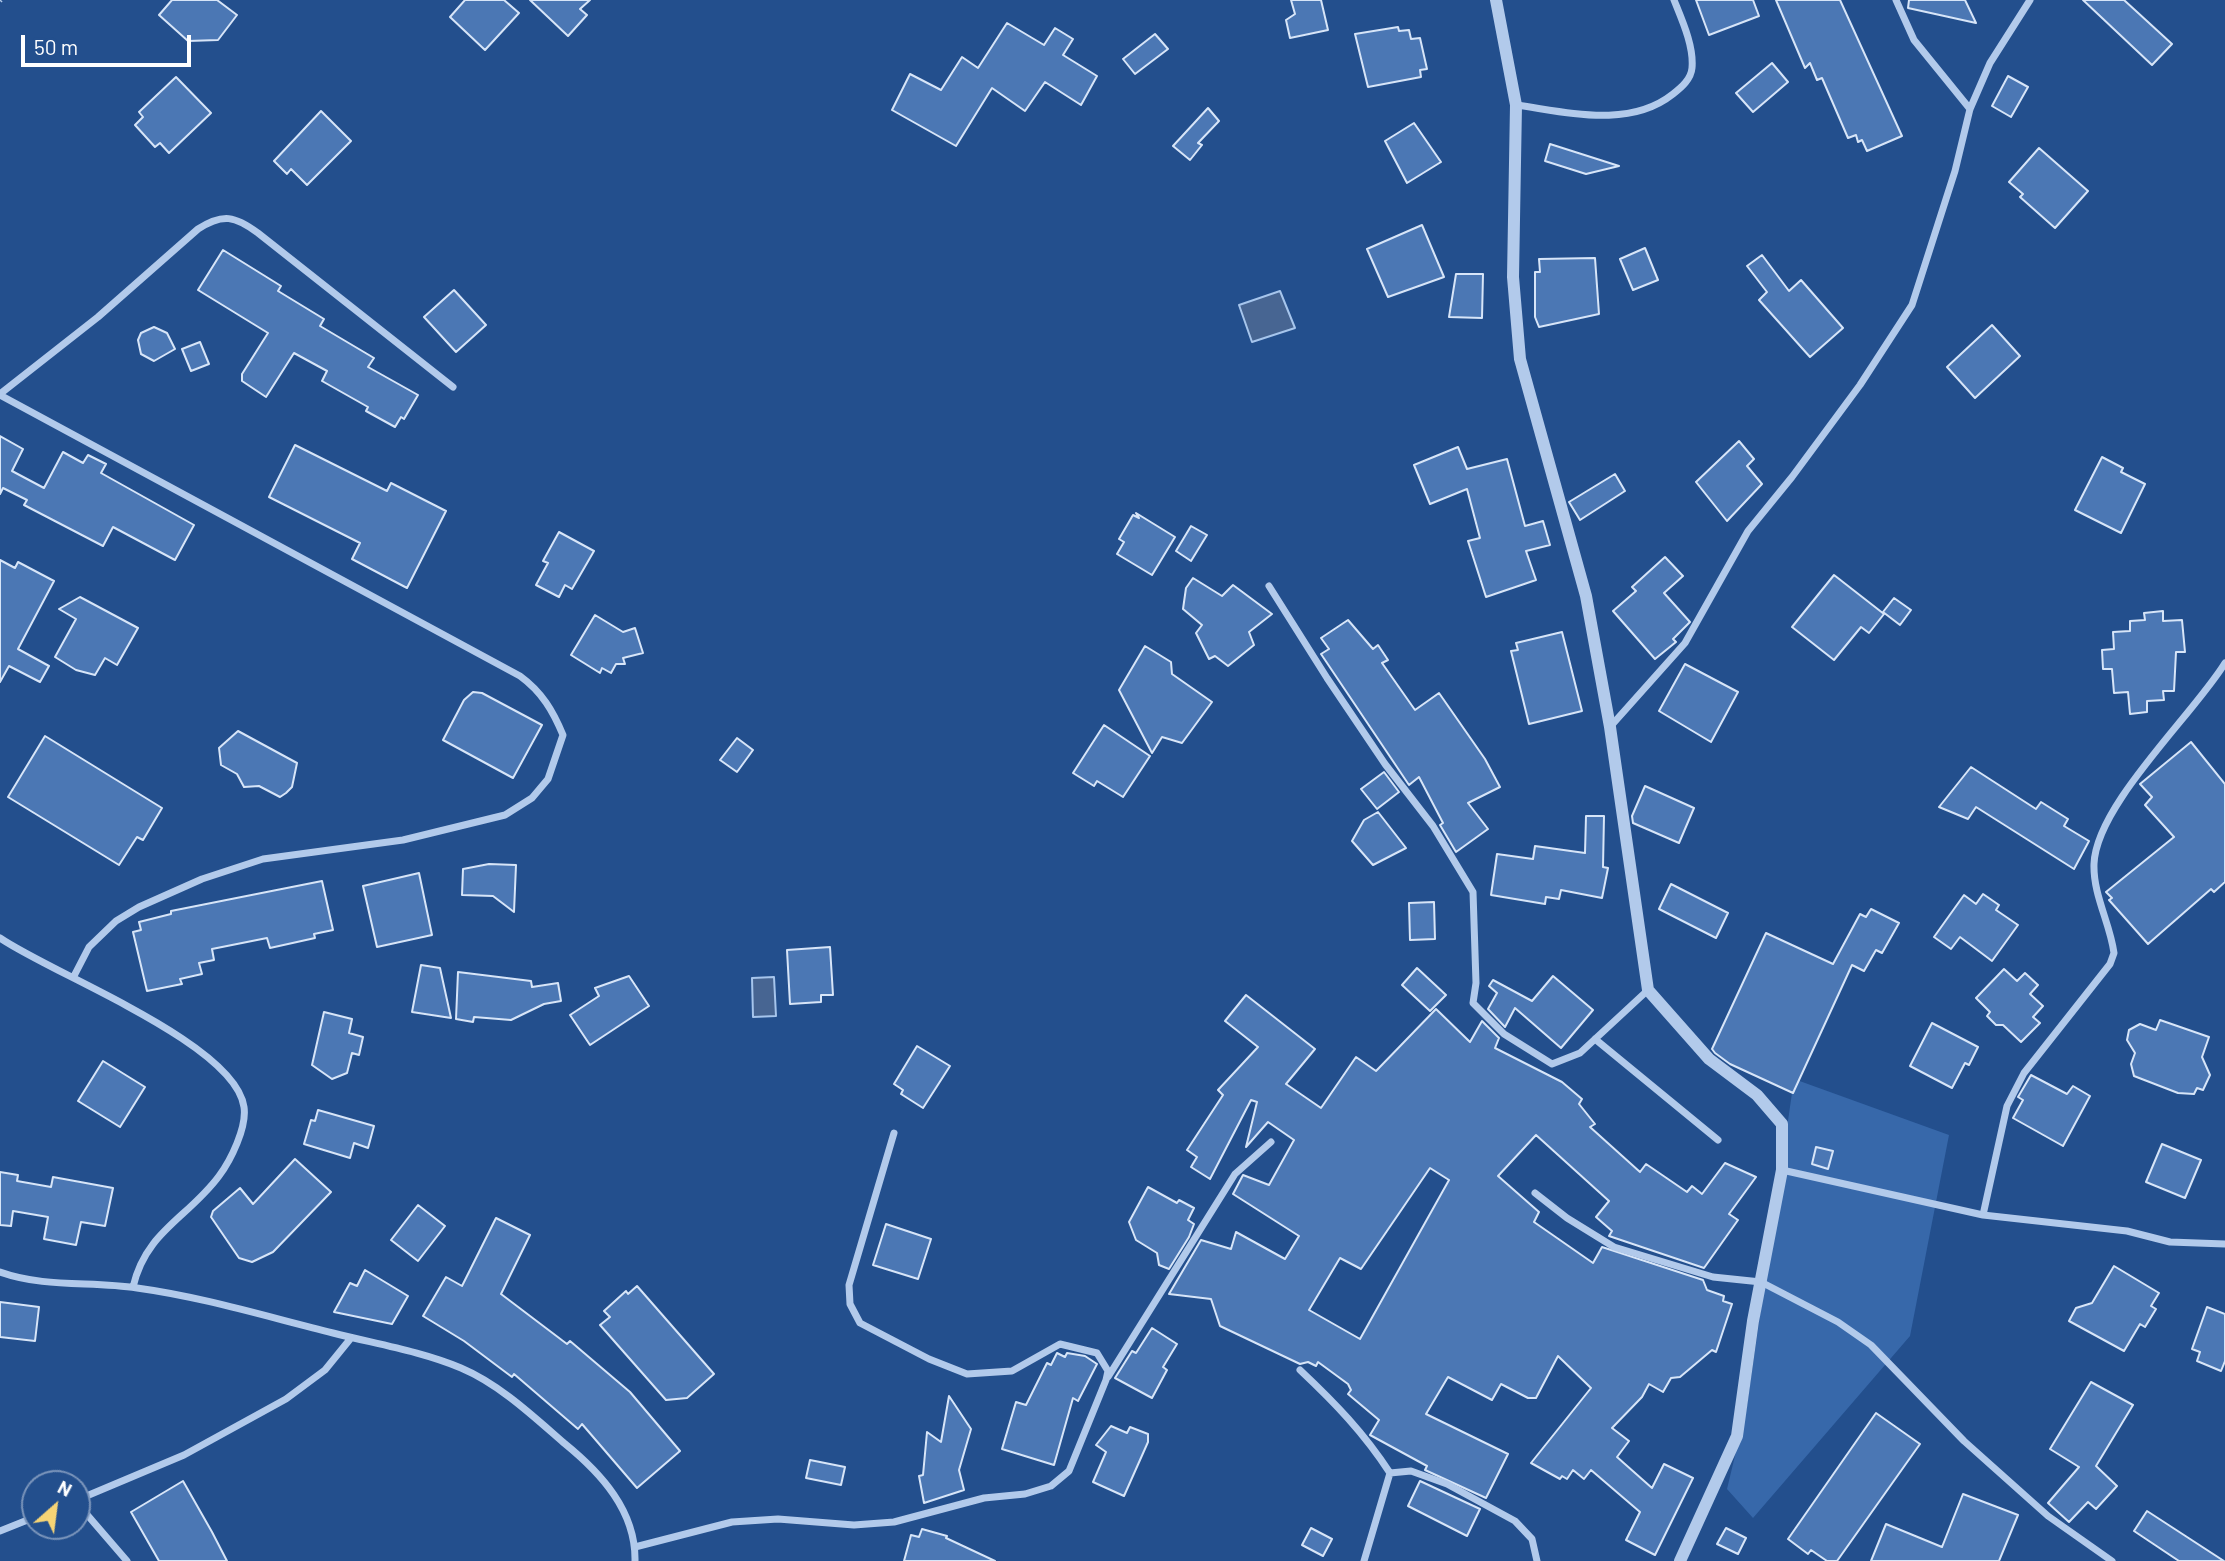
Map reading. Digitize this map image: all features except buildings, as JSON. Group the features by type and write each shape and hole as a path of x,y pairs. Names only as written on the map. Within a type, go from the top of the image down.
{"street":[{"path":"1496,0 1516,105 1513,277 1520,359 1586,596 1610,727 1648,990 1709,1059 1757,1095 1782,1124 1782,1170 1737,1436 1680,1561"},
{"path":"1516,105 1598,117 1643,110 1664,101 1683,86 1692,72 1692,55 1674,0"},
{"path":"1896,0 1914,40 1970,109"},
{"path":"1610,727 1685,643 1748,531 1793,477 1853,396 1906,315 1929,256 1970,109 1990,64 2031,0"},
{"path":"74,976 89,947 116,921 139,906 202,879 263,859 403,840 505,815 532,798 548,779 563,735 553,712 536,688 520,676 0,395 98,317 198,229 214,219 229,218 258,233 453,387"},
{"path":"1269,586 1342,699 1433,826 1473,892 1476,983 1473,1003 1504,1034 1552,1064 1580,1053 1648,990"},
{"path":"1983,1215 2007,1106 2024,1073 2110,964 2114,953 2094,883 2094,860 2102,838 2117,804 2225,663"},
{"path":"0,938 74,976 201,1051 224,1070 239,1091 244,1108 234,1149 218,1176 148,1249 138,1267 134,1287"},
{"path":"1595,1039 1718,1140"},
{"path":"635,1547 732,1522 778,1519 854,1525 894,1522 984,1498 1025,1494 1051,1486 1069,1471 1106,1380 1108,1371 1097,1353 1078,1346 1060,1344 1012,1371 967,1374 929,1359 860,1323 850,1304 849,1285 894,1133"},
{"path":"1106,1380 1235,1174 1271,1142"},
{"path":"1782,1170 1983,1215 2127,1231 2170,1242 2225,1244"},
{"path":"1535,1193 1567,1218 1614,1247 1713,1276 1761,1282 1838,1322 1871,1345 1964,1441 2048,1516 2112,1561"},
{"path":"0,1272 15,1278 79,1286 134,1287 187,1297 405,1349 463,1369 518,1404 578,1454 609,1487 629,1520 635,1561"},
{"path":"91,1496 184,1455 286,1399 325,1370 351,1338"},
{"path":"1300,1370 1344,1410 1390,1473 1364,1561"},
{"path":"1390,1473 1411,1471 1447,1484 1515,1521 1532,1539 1537,1561"},
{"path":"91,1519 127,1561"},
{"path":"0,1531 21,1523"}],"shaded area":[{"path":"1280,291 1295,328 1252,342 1239,305"},
{"path":"774,977 776,1016 753,1017 752,978"},
{"path":"1794,1079 1949,1135 1910,1336 1753,1518 1727,1489 1747,1406"}]}
